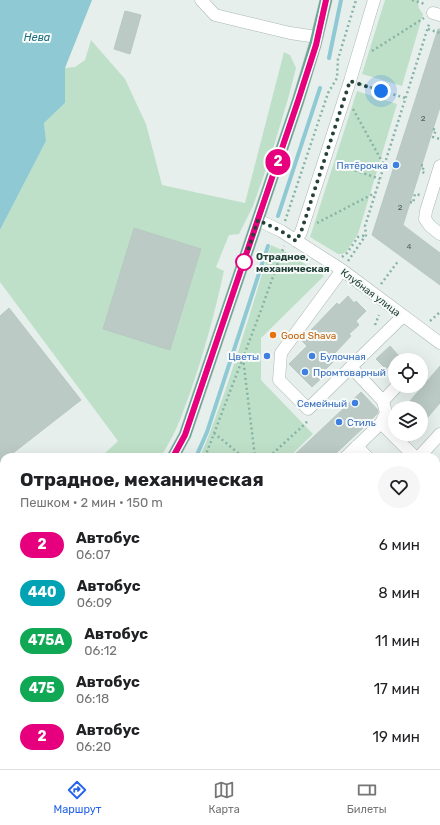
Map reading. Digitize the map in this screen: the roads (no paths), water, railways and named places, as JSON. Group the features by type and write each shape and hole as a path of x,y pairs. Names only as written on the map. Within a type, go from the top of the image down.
{"main road":[{"path":"175,453 185,435 300,95 318,38 326,0"}],"street":[{"path":"201,0 215,15 290,33 318,38"},
{"path":"296,241 301,232 350,81 374,0"},
{"path":"440,166 426,211 425,219 430,226 440,234"},
{"name":"Клубная улица","path":"258,220 281,231 342,270 440,344"},
{"path":"342,270 281,353 279,380 308,409 403,316"},
{"path":"350,453 381,423 386,414 384,401 351,367"},
{"path":"384,401 391,393"},
{"path":"381,423 411,453"},
{"path":"423,453 440,434"},
{"path":"357,446 363,453"}],"water":[{"name":"Нева","path":"0,0 92,0 65,68 65,103 44,123 46,141 0,230"}],"waterway":[{"path":"329,58 341,0"},
{"path":"278,216 320,88"},
{"path":"198,453 207,432 268,246"}],"place":[{"name":"Пятёрочка","path":"396,165"},
{"name":"Отрадное, механическая","path":"244,262"},
{"name":"Good Shava","path":"273,335"},
{"name":"Цветы","path":"267,356"},
{"name":"Булочная","path":"312,356"},
{"name":"Промтоварный","path":"305,372"},
{"name":"Семейный","path":"355,403"},
{"name":"Стиль","path":"339,422"}]}
